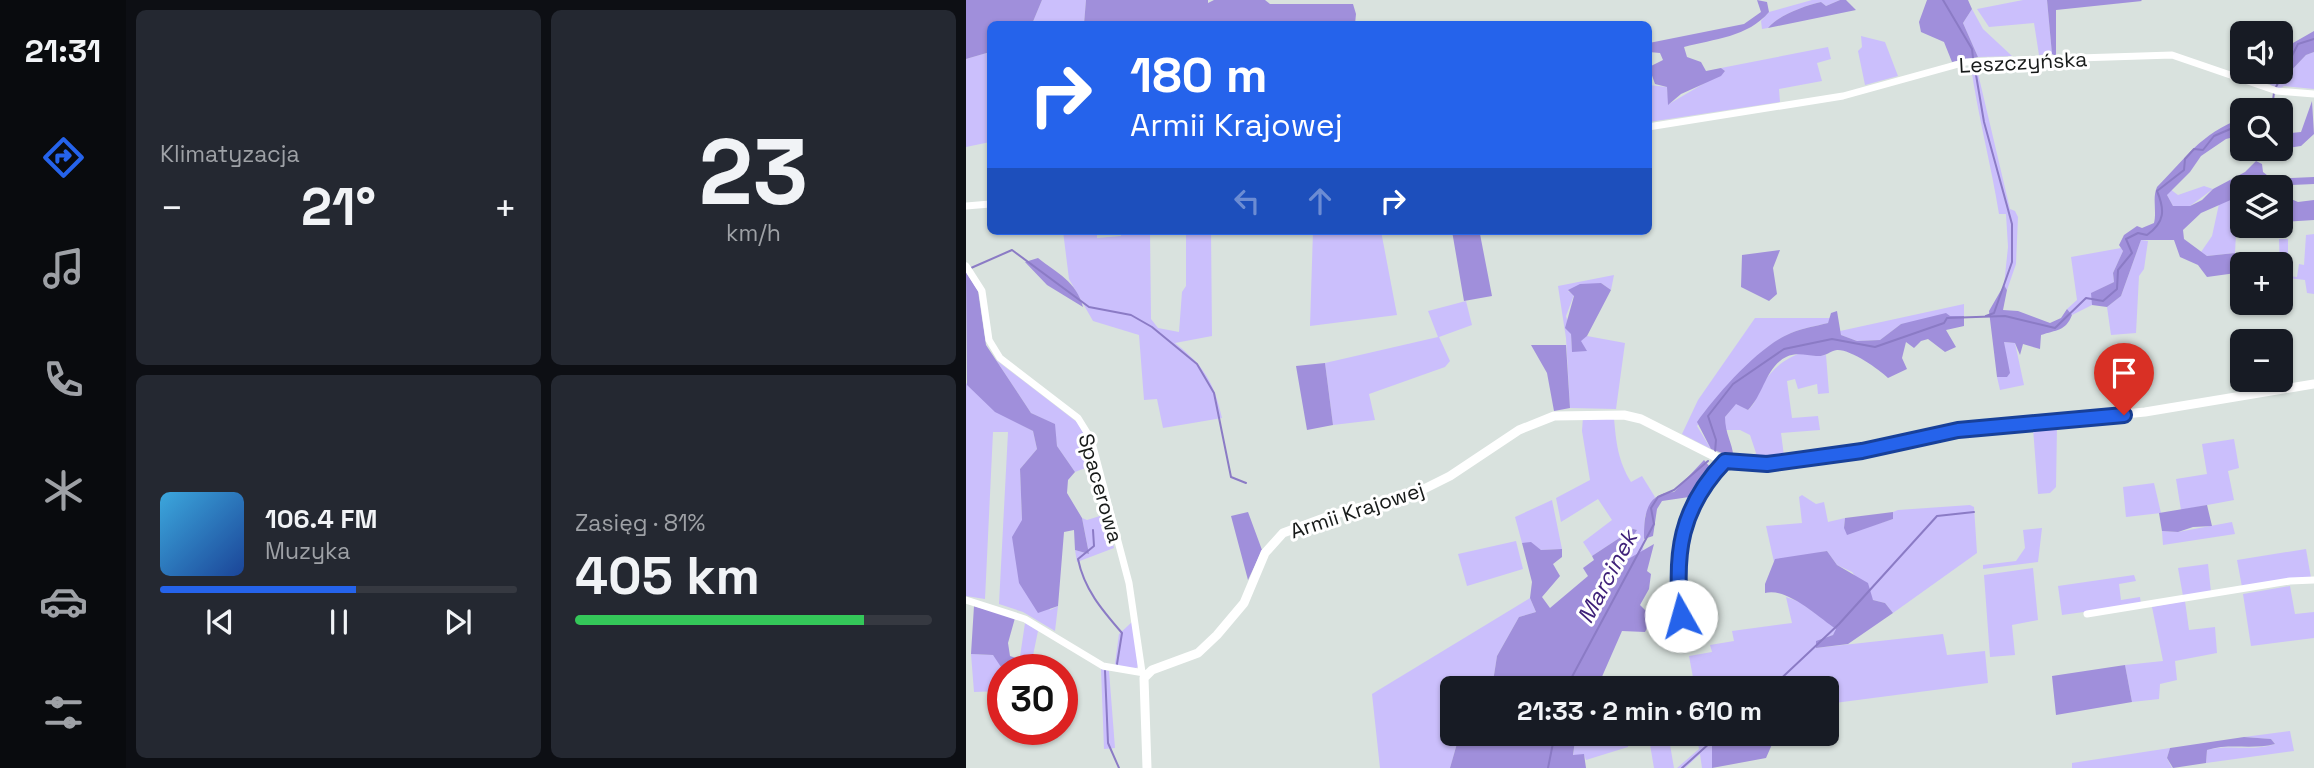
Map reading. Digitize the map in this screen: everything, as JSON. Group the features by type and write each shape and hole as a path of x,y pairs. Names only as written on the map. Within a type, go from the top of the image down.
{"street":[{"name":"Leszczyńska","path":"1652,126 1843,96 1973,62 2172,55 2277,91 2314,94"},
{"path":"966,206 987,204"},
{"name":"Spacerowa","path":"966,266 982,291 989,340 1000,358 1078,418 1091,439 1129,583 1144,673"},
{"name":"Armii Krajowej","path":"1144,673 1198,653 1217,635 1244,603 1265,553 1283,533 1324,518 1422,490 1542,419 1573,414 1624,415 1654,424 1725,461 1767,464 1827,456 1958,430 2145,412 2314,384"},
{"path":"1681,616 1676,570 1685,527 1705,483 1725,461"},
{"path":"2087,614 2290,581 2314,580"},
{"path":"966,600 1025,619 1103,666 1144,673 1147,768"}],"shaded area":[{"path":"966,0 1042,0 1033,21 987,21 987,53 966,59"},
{"path":"1042,0 1086,0 1084,21 1033,21"},
{"path":"1086,0 1208,0 1208,3 1214,0 1265,0 1270,4 1353,4 1356,14 1355,21 1084,21"},
{"path":"1757,0 1767,2 1769,12 1751,27 1730,36 1684,47 1687,57 1701,62 1706,71 1721,68 1725,71 1721,76 1681,94 1668,105 1667,87 1655,84 1652,76 1652,66 1663,60 1660,53 1652,52 1652,42 1744,24 1761,12"},
{"path":"1812,0 1840,0 1826,6 1821,2 1800,9 1762,29 1761,21 1769,12"},
{"path":"1846,0 1856,10 1768,28 1785,15 1800,9 1821,2 1826,6"},
{"path":"1927,0 1968,0 1972,9 1963,23 1978,57 1952,62 1944,42 1921,32 1919,22"},
{"path":"2023,0 2047,0 2052,54 2039,55 2034,23 1989,27 1977,9"},
{"path":"2047,0 2142,1 2056,10 2056,56 2052,54"},
{"path":"1972,9 1983,29 2012,56 1978,57 1963,23"},
{"path":"2314,31 2314,52 2306,55 2293,69 2293,43"},
{"path":"1861,36 1885,42 1898,76 1865,85 1858,51 1862,47"},
{"path":"1828,47 1831,59 1817,63 1822,81 1779,89 1780,102 1652,122 1652,85 1667,87 1669,104 1725,71 1721,68"},
{"path":"2314,52 2314,89 2284,86 2279,89 2270,85 2293,84 2293,69 2306,55"},
{"path":"987,53 987,143 966,147 966,59"},
{"path":"1976,65 2010,209 2015,211 2018,217 2016,264 2007,290 2004,285 2008,247 2006,214 1999,214 1971,67"},
{"path":"2312,101 2314,134 2301,146 2293,147 2293,133 2301,132"},
{"path":"2230,124 2230,138 2201,156 2190,172 2167,195 2173,206 2190,206 2230,180 2230,200 2201,213 2183,230 2184,239 2207,256 2230,254 2230,274 2207,277 2198,265 2180,257 2174,240 2141,240 2121,296 2107,307 2092,305 2091,293 2114,282 2113,273 2123,251 2119,245 2124,235 2137,226 2142,228 2154,223 2157,187 2204,139"},
{"path":"2256,161 2262,164 2263,172 2267,175 2239,175"},
{"path":"2314,177 2314,184 2293,185 2293,178"},
{"path":"2204,186 2213,189 2190,206 2173,206 2167,195 2170,189 2178,195"},
{"path":"2230,199 2230,238 2236,238 2235,252 2207,256 2201,252 2212,236 2219,204"},
{"path":"2293,200 2298,202 2314,200 2314,220 2293,221"},
{"path":"2314,234 2314,294 2307,293 2305,280 2293,279 2297,277 2299,264 2304,265 2306,235"},
{"path":"1064,235 1097,235 1097,238 1150,235 1151,319 1158,328 1179,332 1182,292 1186,286 1186,235 1211,235 1212,336 1175,343 1201,367 1215,394 1222,418 1163,428 1157,399 1144,400 1139,335 1093,321 1069,279"},
{"path":"1313,235 1382,235 1397,315 1310,326"},
{"path":"1453,235 1480,235 1492,296 1464,301"},
{"path":"2279,239 2288,239 2288,252 2279,252"},
{"path":"2141,240 2148,241 2144,269 2139,276 2136,333 2111,335 2107,307 2121,296"},
{"path":"2121,248 2123,251 2113,273 2114,282 2092,293 2092,305 2072,315 2067,309 2077,300 2071,257"},
{"path":"1780,250 1773,268 1777,294 1769,301 1741,287 1742,255"},
{"path":"1038,258 1071,284 1083,307 1047,285 1025,262"},
{"path":"966,272 978,291 986,345 1031,413 1055,424 1057,446 1075,472 1068,480 1067,493 1082,518 1089,554 1075,550 1074,530 1064,532 1058,606 1038,613 1019,583 1012,537 1022,520 1020,469 1037,449 1033,431 995,412 967,385"},
{"path":"1614,275 1611,290 1601,283 1568,291 1574,295 1566,316 1572,351 1586,350 1580,341 1587,336 1625,343 1616,409 1570,408 1566,338 1558,286"},
{"path":"1601,283 1611,290 1587,336 1581,341 1587,351 1572,352 1571,334 1565,328 1574,296 1568,290 1580,284"},
{"path":"2004,285 2007,290 2003,310 2018,311 2050,323 2061,318 2067,309 2072,315 2064,327 2041,335 2040,349 2023,344 2020,355 2015,343 2004,342 2010,373 2007,377 1997,377 1989,311"},
{"path":"1466,301 1472,325 1439,337 1450,361 1445,367 1369,394 1375,420 1333,425 1325,363 1438,337 1428,311"},
{"path":"1964,304 1964,316 1901,324 1880,340 1857,341 1841,335 1840,331"},
{"path":"1837,311 1841,335 1857,341 1880,340 1901,324 1946,313 1950,316 1964,316 1964,326 1946,330 1956,347 1945,352 1928,339 1921,341 1914,348 1906,342 1902,358 1907,369 1888,378 1864,360 1843,351 1837,350 1819,356 1798,354 1784,358 1775,366 1748,410 1736,404 1725,417 1733,457 1711,449 1697,422 1727,385 1752,359 1779,339 1796,331 1828,323 1831,313"},
{"path":"1755,318 1830,318 1828,323 1796,331 1777,340 1739,374 1697,426 1711,449 1682,434 1698,400"},
{"path":"2004,342 2015,343 2024,385 2000,390 1997,377 2007,377"},
{"path":"1531,345 1566,345 1570,408 1554,411 1547,373"},
{"path":"1803,352 1816,356 1826,355 1829,393 1818,394 1817,384 1798,389 1795,379 1787,381 1792,418 1818,416 1820,430 1781,433 1784,456 1753,459 1756,453 1750,435 1740,430 1725,430 1725,417 1736,403 1748,410 1761,386 1775,369"},
{"path":"996,360 1078,423 1089,444 1093,465 1075,472 1057,446 1054,424 1031,413"},
{"path":"1325,363 1333,425 1307,430 1296,366"},
{"path":"966,383 995,411 1033,431 1037,449 1020,469 1022,520 1050,610 1058,606 1055,631 1023,612 999,604 1008,432 993,432 985,599 966,596"},
{"path":"1583,417 1614,418 1623,467 1631,482 1642,476 1655,497 1645,516 1643,551 1610,570 1637,530 1633,529 1592,556 1583,542 1612,520 1598,499 1561,522 1556,498 1590,480 1582,431"},
{"path":"2057,426 2056,487 2050,493 2038,494 2033,428"},
{"path":"2234,439 2239,468 2228,471 2234,500 2181,510 2176,479 2207,474 2202,444"},
{"path":"1704,460 1710,467 1696,496 1662,501 1657,509 1653,536 1644,539 1648,506 1658,496 1674,492"},
{"path":"2154,483 2161,513 2126,517 2123,487"},
{"path":"1802,495 1816,504 1824,502 1828,522 1845,518 1844,528 1871,526 1893,519 1893,512 1898,510 1970,505 1974,507 1977,553 1893,613 1885,603 1873,600 1852,572 1837,565 1827,551 1774,562 1766,526 1802,523 1799,497"},
{"path":"1552,500 1562,549 1541,550 1531,543 1522,543 1515,517"},
{"path":"2207,505 2212,526 2193,527 2178,532 2162,531 2159,513"},
{"path":"1248,512 1262,550 1248,580 1231,516"},
{"path":"1893,512 1893,519 1847,535 1844,528 1845,518"},
{"path":"1106,517 1114,548 1077,562 1075,550 1089,554 1082,518 1087,520"},
{"path":"2232,522 2235,534 2163,545 2162,531 2178,532"},
{"path":"2042,528 2038,562 1983,569 1983,565 2016,561 2025,548 2023,530"},
{"path":"1633,529 1637,530 1611,569 1654,544 1647,571 1651,574 1649,589 1640,605 1659,624 1648,626 1645,632 1622,631 1602,676 1494,676 1497,656 1519,617 1536,612 1530,598 1532,582 1522,543 1531,542 1541,550 1562,549 1562,557 1553,564 1560,576 1542,597 1550,608 1588,576 1583,568 1594,560 1592,556"},
{"path":"1516,541 1523,569 1467,586 1458,554"},
{"path":"2306,549 2311,578 2242,587 2237,560"},
{"path":"1827,551 1837,565 1868,583 1873,600 1885,603 1893,613 1848,644 1816,648 1816,641 1833,635 1836,629 1783,594 1765,593 1765,584 1775,559"},
{"path":"2208,564 2211,592 2183,596 2178,568"},
{"path":"2033,568 2038,620 2012,625 2015,655 1990,657 1984,575"},
{"path":"2134,575 2136,581 2119,584 2121,600 2140,597 2141,604 2062,615 2058,586"},
{"path":"2290,586 2295,614 2314,612 2314,638 2251,646 2243,594"},
{"path":"1786,597 1800,602 1837,629 1833,635 1817,641 1816,648 1943,634 1947,655 1985,651 1988,683 1839,702 1839,676 1693,676 1689,656 1712,652 1710,645 1734,641 1732,631 1792,623"},
{"path":"1530,598 1536,612 1519,617 1497,656 1494,676 1440,676 1440,746 1456,746 1450,768 1380,768 1372,694"},
{"path":"2185,601 2189,630 2215,627 2217,653 2175,661 2177,680 2160,684 2159,699 2132,702 2125,665 2163,661 2152,607"},
{"path":"974,606 1015,618 1008,643 1010,654 971,654"},
{"path":"1132,622 1139,666 1119,668 1115,664 1119,634"},
{"path":"1025,623 1038,631 1033,654 1020,654"},
{"path":"971,654 987,655 987,692 974,692"},
{"path":"2125,665 2132,702 2056,715 2052,676"},
{"path":"1101,669 1109,671 1115,748 1104,749"},
{"path":"2290,731 2294,751 2206,763 2207,750 2267,746 2275,744 2271,739 2244,737"},
{"path":"2244,737 2271,739 2275,744 2215,748 2207,750 2206,763 2173,768 2167,758 2170,748"},
{"path":"1456,746 1574,746 1573,755 1584,754 1586,768 1450,768"},
{"path":"1574,746 1628,746 1586,760 1584,755 1573,756"},
{"path":"1650,746 1670,746 1674,768 1654,768"},
{"path":"1698,746 1712,746 1712,768 1702,768 1700,754 1685,768 1677,768 1699,749"},
{"path":"1712,746 1771,746 1766,758 1712,768"},
{"path":"2170,748 2167,758 2172,768 2072,768 2072,763"}],"waterway":[{"path":"1943,0 1972,49 1973,58"},
{"name":"Marcinek","path":"2276,87 2298,44 2314,39"},
{"path":"1974,63 1984,122 2012,224 2012,262 1994,313 1986,316"},
{"name":"Marcinek","path":"2273,98 2274,92"},
{"name":"Marcinek","path":"1715,452 1716,440 1708,416 1733,384 1784,349 1832,339 1875,347 1944,323 1947,318 2005,316 2055,328 2086,298 2103,301 2117,289 2118,270 2132,253 2126,239 2138,233 2147,235 2160,220 2162,210 2157,191 2184,170 2185,159 2194,149 2203,150 2214,136 2230,129"},
{"path":"971,268 1012,250 1089,307 1131,315 1152,327 1197,364 1214,393 1231,477 1246,483"},
{"name":"Marcinek","path":"1572,676 1654,524 1651,508 1658,497 1674,490 1708,461"},
{"path":"1784,676 1839,624 1937,516 1974,512"},
{"path":"1093,530 1094,546 1078,559 1089,590 1122,633 1117,664"},
{"path":"1105,671 1108,743 1119,768"},
{"name":"Marcinek","path":"1548,768 1552,746"},
{"path":"1682,768 1707,746"}],"route":[{"path":"1681,616 1676,570 1685,527 1705,483 1725,461 1735,464 1767,464 1862,451 1958,430 2124,415"}]}
